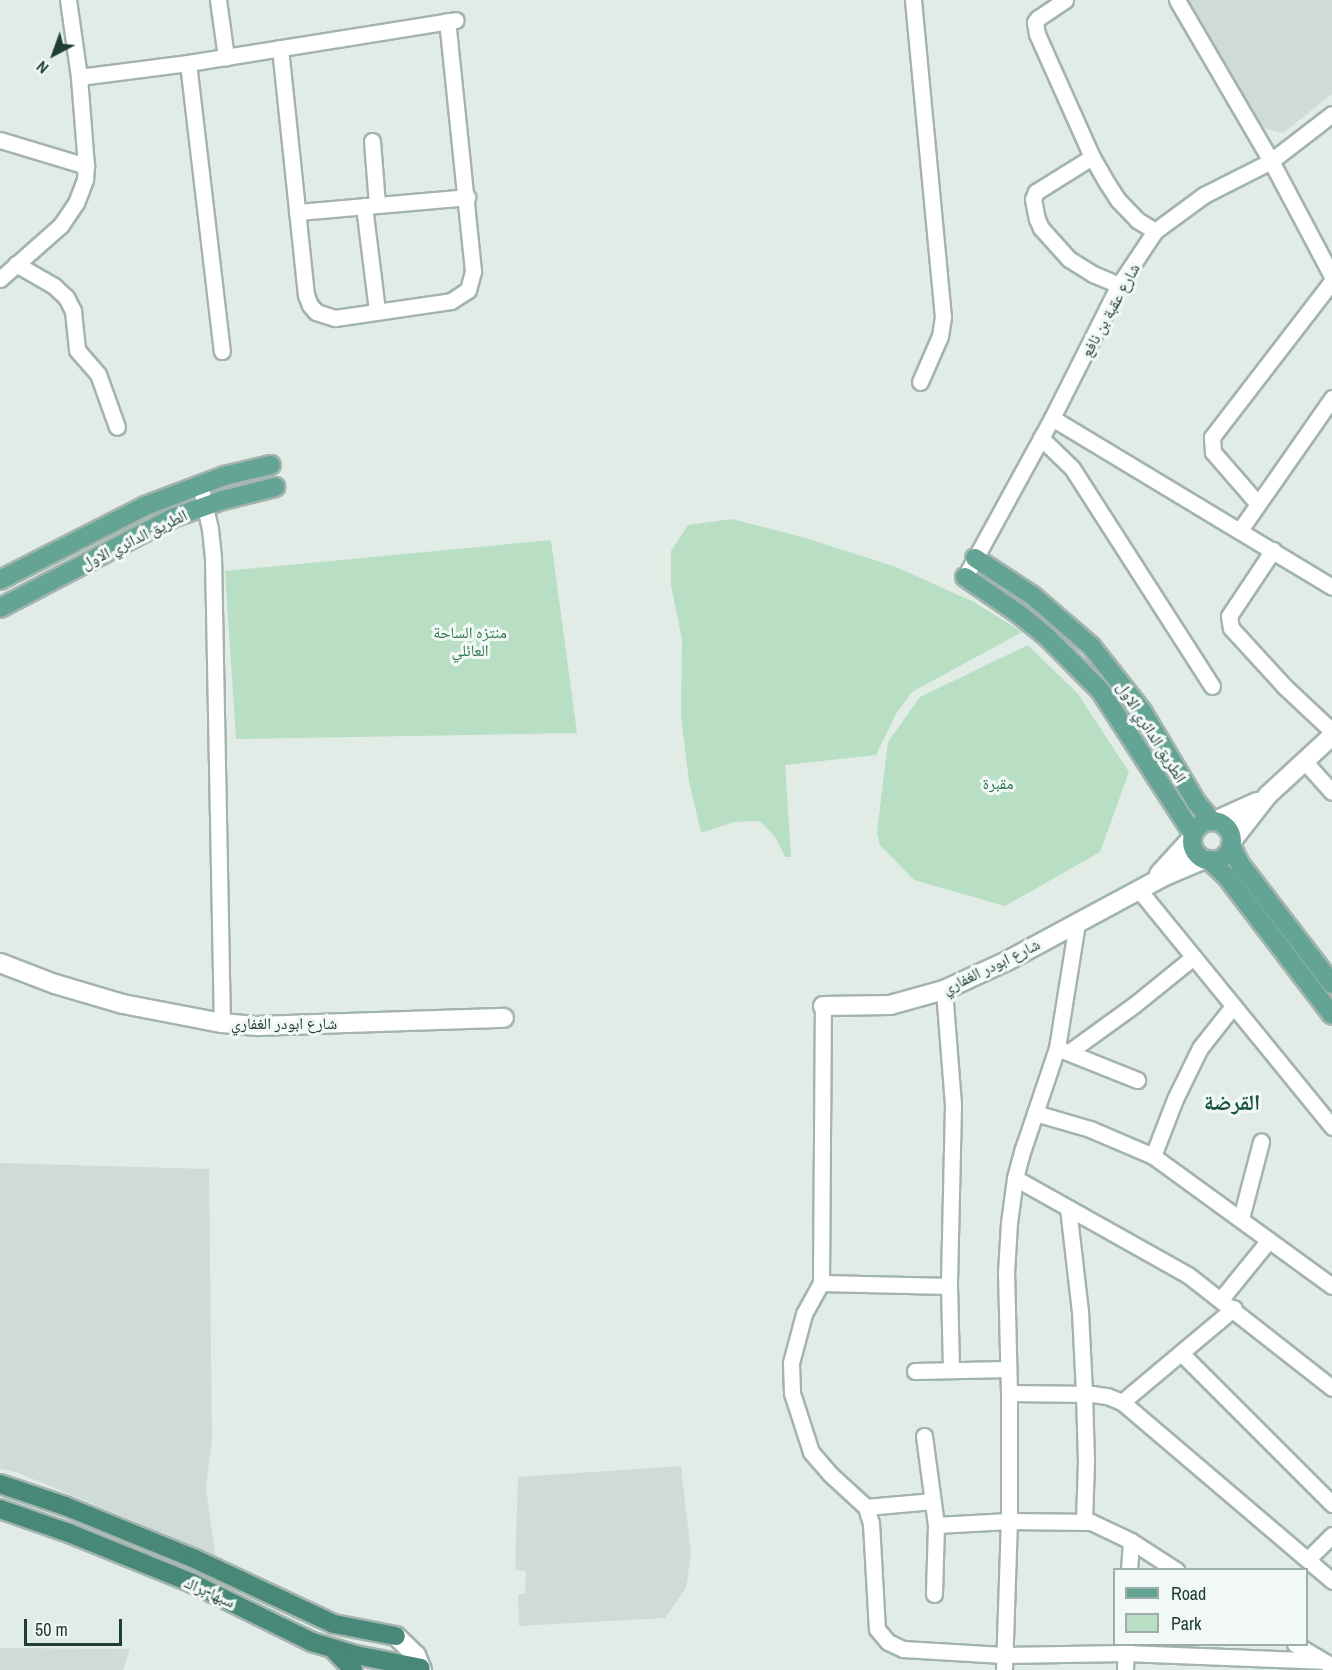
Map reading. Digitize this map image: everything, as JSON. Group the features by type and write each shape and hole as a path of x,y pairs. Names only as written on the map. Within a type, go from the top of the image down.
{"highway":[{"name":"سبها-براك","path":"0,1484 65,1506 195,1559 323,1620 402,1640"},
{"name":"سبها-براك","path":"4,1514 69,1533 192,1583 292,1633 332,1648 392,1666 422,1669"},
{"path":"332,1648 353,1670"}],"main road":[{"name":"الطريق الدائري الاول","path":"0,580 145,506 200,484 271,465"},
{"name":"الطريق الدائري الاول","path":"0,608 143,531 206,506 275,487"},
{"name":"الطريق الدائري الاول","path":"975,558 1033,596 1091,646 1142,711 1196,802 1214,821"},
{"name":"الطريق الدائري الاول","path":"965,578 1029,622 1076,664 1100,690 1193,836"},
{"path":"1332,984 1239,864 1225,826 1214,821 1203,823 1193,836 1195,851 1227,877 1332,1015"},
{"path":"1207,860 1225,855 1231,843"}],"street":[{"path":"0,279 69,215 81,191 87,166 79,77 68,0"},
{"path":"218,0 226,57"},
{"path":"913,0 944,317 940,336 920,382"},
{"path":"1065,0 1042,14 1035,22 1035,28 1092,157 1118,200 1137,220 1155,231"},
{"path":"1177,0 1271,161 1332,276"},
{"path":"79,77 188,63 226,57 279,48 452,20 473,270 468,290 451,301 335,318 316,312 310,305 306,296 279,48"},
{"path":"188,63 222,351"},
{"name":"شارع عقبة بن نافع","path":"965,578 1052,418 1119,285 1155,231 1204,195 1271,161 1332,114"},
{"path":"0,140 87,166"},
{"path":"372,141 371,205 377,311"},
{"path":"1092,157 1036,192 1033,200 1037,219 1069,259 1093,274 1119,285"},
{"path":"297,212 467,197"},
{"path":"16,264 54,286 66,297 74,319 77,350 98,374 117,427"},
{"path":"1258,504 1212,452 1212,437 1332,281"},
{"path":"1240,530 1332,398"},
{"path":"1052,418 1273,550 1332,588"},
{"path":"1041,438 1072,468 1212,686"},
{"path":"200,484 206,506 213,557 222,1023"},
{"path":"1231,843 1268,795 1305,762 1332,733 1285,687 1231,628 1229,616 1273,550"},
{"path":"1305,762 1332,792"},
{"path":"1214,821 1268,795"},
{"name":"شارع ابودر الغفاري","path":"1143,888 1193,836"},
{"name":"شارع ابودر الغفاري","path":"823,1006 890,1005 944,990 1007,961 1143,888 1207,860"},
{"path":"1143,888 1192,958 1332,1127"},
{"path":"1004,1662 1009,1521 1006,1273 1015,1178 1035,1113 1063,1050 1077,923"},
{"path":"1063,1050 1134,1005 1192,958"},
{"name":"شارع ابودر الغفاري","path":"0,963 55,984 123,1004 222,1023 258,1026 504,1018"},
{"path":"944,990 953,1105 949,1286 951,1369"},
{"path":"823,1006 821,1283 804,1314 796,1337 791,1363 792,1393 800,1424 811,1452 830,1474 866,1507 871,1523 877,1629 888,1642 903,1649 1004,1662 1125,1649 1326,1664"},
{"path":"1154,1156 1175,1099 1200,1048 1233,1006"},
{"path":"1063,1050 1137,1080"},
{"path":"1035,1113 1090,1129 1154,1156 1332,1286"},
{"path":"1240,1218 1261,1142"},
{"path":"1015,1178 1188,1275 1332,1388"},
{"path":"1068,1208 1080,1311 1086,1461 1084,1521"},
{"path":"1122,1402 1181,1353 1227,1304 1269,1240"},
{"path":"821,1283 949,1286"},
{"path":"1181,1353 1332,1504"},
{"path":"915,1371 1008,1369"},
{"path":"1009,1393 1084,1394 1107,1396 1122,1402 1332,1581"},
{"path":"924,1436 936,1525 934,1594"},
{"path":"866,1507 933,1501"},
{"path":"936,1525 1009,1521 1084,1521 1106,1527 1174,1568"},
{"path":"1308,1559 1332,1535"},
{"path":"1129,1568 1131,1541"},
{"path":"392,1666 402,1640"},
{"path":"402,1640 422,1669"},
{"path":"1298,1646 1326,1664"},
{"path":"1125,1649 1125,1670"}],"shaded area":[{"path":"1185,0 1332,0 1332,94 1283,133 1259,127"},
{"path":"0,1163 209,1169 212,1439 206,1488 215,1555 16,1472 0,1469"},
{"path":"681,1466 691,1554 686,1588 665,1618 519,1626 518,1594 525,1594 526,1571 515,1570 518,1477"},
{"path":"0,1648 130,1649 123,1670 0,1670"}],"green space":[{"path":"732,519 802,537 896,567 974,602 1022,632 912,692 896,714 876,755 785,765 791,857 785,857 776,838 760,821 734,822 701,833 689,781 681,716 682,639 671,585 671,551 688,525"},
{"name":"منتزه الساحة العائلي","path":"551,540 577,733 236,739 225,571"},
{"name":"مقبرة","path":"1028,645 1078,694 1129,772 1100,852 1005,906 914,880 880,845 877,832 888,742 920,697"}],"district":[{"name":"القرضة","path":"1232,1103"}]}
